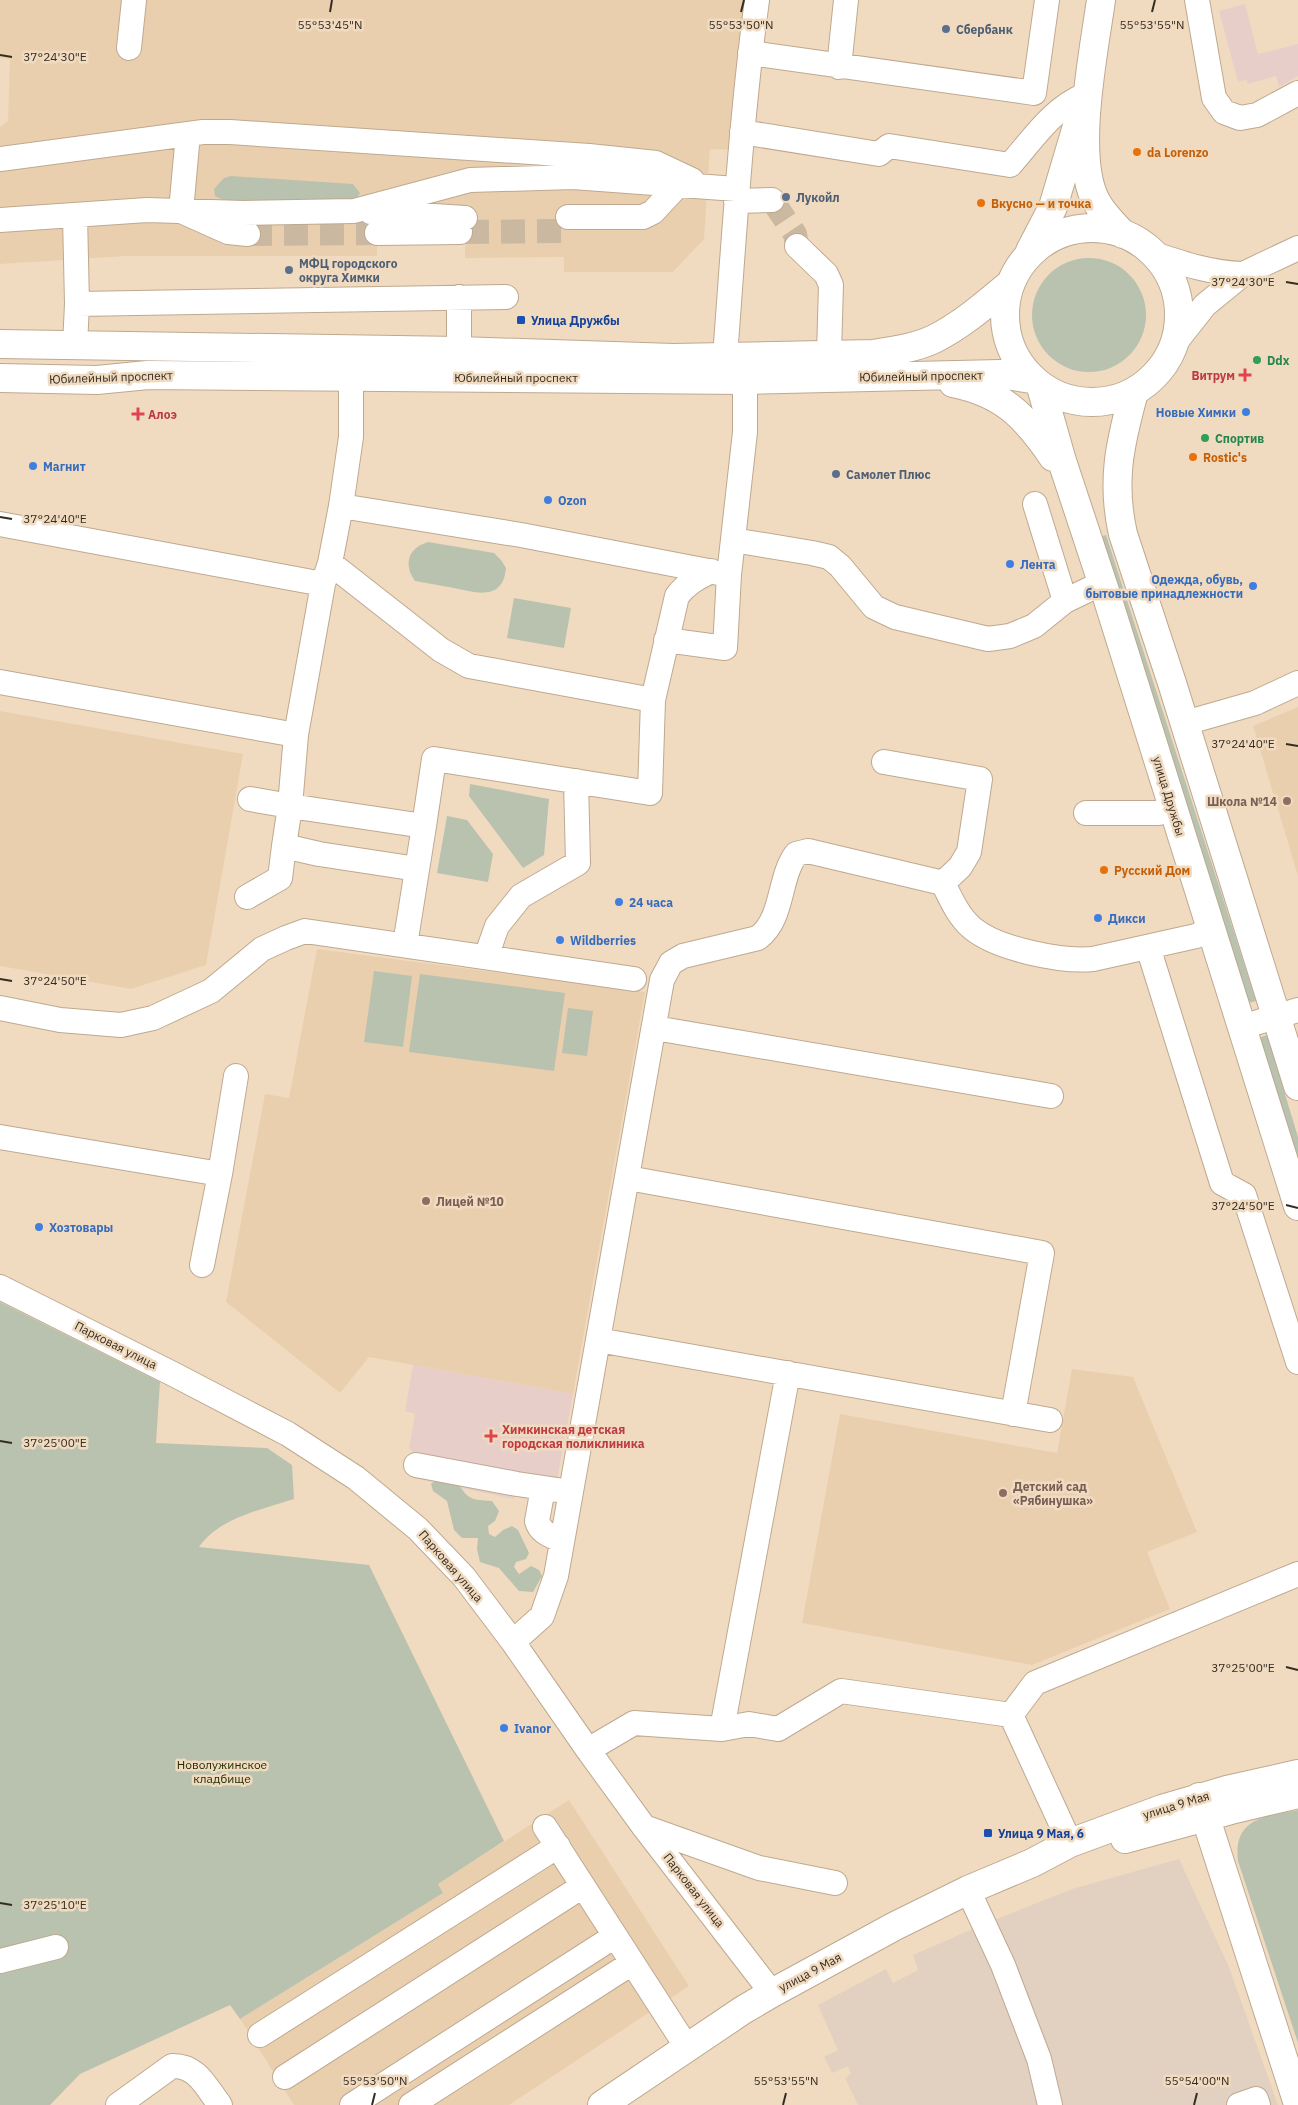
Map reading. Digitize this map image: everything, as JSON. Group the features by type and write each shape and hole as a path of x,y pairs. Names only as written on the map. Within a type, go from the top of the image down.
{"main road":[{"path":"1026,257 1049,238 1078,229 1107,229 1123,234 1138,241 1154,254 1169,273 1177,296 1179,320 1174,343 1165,363 1151,380 1134,392 1111,401 1086,403 1062,398 1036,383 1015,359 1006,335 1004,309 1010,284 1026,257 1042,231 1053,207 1072,149 1086,90 1101,0"},
{"path":"1086,90 1088,176 1096,201 1123,234"},
{"name":"Юбилейный проспект","path":"0,344 459,351 673,358 873,354 904,349 933,340 967,319 1010,284"},
{"name":"Юбилейный проспект","path":"0,378 97,380 148,375 745,380 1000,374 1036,383"},
{"path":"914,376 967,386 992,395 1012,408 1035,430 1069,483"},
{"name":"улица Дружбы","path":"1036,383 1102,583 1298,1206"},
{"path":"1134,392 1118,456 1119,516 1185,723 1287,1013 1298,1086"},
{"name":"улица 9 Мая","path":"602,2105 688,2049 743,2010 895,1926 968,1890 1032,1863 1298,1774"},
{"name":"улица 9 Мая","path":"1032,1863 1070,1843 1162,1809 1202,1807 1298,1794"},
{"path":"1202,1807 1298,2104"}],"street":[{"path":"129,48 134,0"},
{"path":"725,357 736,195 757,0"},
{"path":"839,66 846,0"},
{"path":"750,53 1034,93 1047,0"},
{"path":"1197,0 1214,98 1224,112 1240,118 1257,115 1298,93"},
{"path":"742,132 878,154 889,146 1010,164 1058,110 1086,90"},
{"path":"0,159 188,134 230,132 589,156 656,163 708,187 736,195 772,200"},
{"path":"181,211 188,134"},
{"path":"354,211 470,180 572,177 708,187"},
{"path":"568,224 643,217 653,212 678,185"},
{"path":"0,220 147,210 243,213 354,211 465,225 377,233"},
{"path":"181,211 228,232 248,234"},
{"path":"75,345 77,304 76,215"},
{"path":"797,246 826,274 831,285 829,354"},
{"path":"1174,343 1205,305 1243,274 1298,248"},
{"path":"1154,254 1197,268 1224,274 1243,274"},
{"path":"459,297 459,351"},
{"path":"77,304 506,297"},
{"path":"247,898 280,878 290,806 296,735 341,506 351,436 351,376"},
{"path":"666,640 725,648 720,573 733,540 745,432 745,380"},
{"path":"1035,504 1065,601"},
{"path":"341,506 521,535 720,573"},
{"path":"0,524 327,574 441,650 469,666 653,700"},
{"path":"733,540 829,557 840,566 874,607 895,617 988,639 1010,636 1034,626 1065,601 1102,583"},
{"path":"405,945 434,759 650,793 653,700 678,596 686,585 696,578 720,573"},
{"path":"0,682 296,735"},
{"path":"1185,723 1255,703 1298,683"},
{"path":"884,762 980,779 969,852 960,867 943,883"},
{"path":"486,957 497,926 521,896 578,863 576,781"},
{"path":"250,798 290,806 424,826"},
{"path":"1086,813 1159,813 1173,808"},
{"path":"284,846 319,854 417,869"},
{"path":"513,1642 542,1616 556,1576 655,1028 662,980 671,963 683,956 758,938 766,932 773,921 788,865 796,854 808,852 943,883 958,913 973,928 994,940 1021,949 1077,960 1196,936 1211,930"},
{"path":"0,1008 60,1020 121,1025 153,1018 211,992 262,949 306,931 634,979"},
{"path":"1148,946 1222,1184 1244,1195 1298,1362"},
{"path":"1242,1027 1287,1013"},
{"path":"655,1028 1051,1096"},
{"path":"202,1265 220,1174 236,1076"},
{"path":"0,1137 220,1174"},
{"path":"628,1178 1042,1252 1013,1414"},
{"name":"Парковая улица","path":"0,1287 176,1375 288,1434 356,1478 418,1529 464,1577 513,1642 644,1827 747,1957 772,1993"},
{"path":"598,1340 1050,1420"},
{"path":"722,1729 788,1373"},
{"path":"416,1465 571,1492"},
{"path":"543,1488 537,1521 538,1526 544,1532 562,1541"},
{"path":"1011,1714 1034,1683 1298,1574"},
{"path":"588,1750 634,1723 722,1729 749,1724 778,1729 841,1691 1011,1714"},
{"path":"1011,1714 1070,1843"},
{"path":"644,1827 759,1868 835,1883"},
{"path":"260,2035 552,1837 688,2049"},
{"path":"285,2077 583,1886"},
{"path":"968,1890 1003,1965 1039,2058 1050,2105"},
{"path":"352,2105 615,1936"},
{"path":"0,1961 56,1948"},
{"path":"411,2105 632,1963"},
{"path":"118,2105 172,2066 183,2066 193,2070 220,2105"},
{"path":"1239,2105 1256,2099 1258,2105"}],"shaded area":[{"path":"0,0 749,0 734,150 710,149 704,239 673,272 564,272 564,257 465,258 465,244 377,244 377,256 126,256 0,264 0,127 8,121 10,59 0,58"},
{"path":"1245,4 1258,54 1298,44 1298,76 1279,87 1276,76 1248,84 1246,80 1238,82 1219,11"},
{"name":"Школа №14","path":"1298,707 1298,876 1253,726"},
{"path":"0,711 243,754 206,965 131,989 0,966"},
{"name":"Лицей №10","path":"317,949 645,992 573,1394 369,1357 340,1393 226,1302 265,1094 289,1098"},
{"path":"413,1365 573,1394 557,1480 519,1472 514,1499 413,1478 417,1457 409,1448 415,1414 405,1411"},
{"name":"Детский сад «Рябинушка»","path":"1072,1369 1133,1377 1197,1532 1147,1552 1170,1609 1032,1665 802,1623 840,1414 1057,1453"},
{"path":"569,1800 689,1986 509,2105 294,2105 240,2019 443,1893 438,1884"},
{"path":"1179,1859 1229,1967 1278,2105 858,2105 845,2078 851,2074 848,2066 832,2073 824,2057 838,2050 818,2005 886,1969 893,1983 918,1970 913,1955 984,1924 1072,1889"}],"green space":[{"path":"231,176 353,184 360,193 353,203 232,204 215,196 214,189 224,178"},
{"path":"1089,258 1111,262 1121,267 1137,283 1142,293 1146,315 1142,337 1137,347 1121,363 1111,368 1089,372 1067,368 1057,363 1041,347 1036,337 1032,315 1036,293 1041,283 1057,267 1067,262"},
{"path":"1106,535 1256,1001 1249,1003 1099,537"},
{"path":"428,542 494,553 506,568 504,579 500,586 494,590 480,593 415,581 409,569 409,557 416,548"},
{"path":"514,598 571,608 564,648 507,638"},
{"path":"470,784 549,799 544,855 523,868 469,796"},
{"path":"447,816 467,820 493,854 488,882 437,873"},
{"path":"374,971 412,976 403,1047 364,1042"},
{"path":"420,974 565,993 554,1071 409,1052"},
{"path":"568,1008 593,1011 587,1056 562,1053"},
{"path":"1267,1035 1298,1137 1298,1163 1259,1038"},
{"name":"Новолужинское кладбище","path":"0,1302 160,1382 156,1443 267,1448 292,1465 294,1499 255,1511 218,1528 199,1547 369,1565 504,1841 438,1884 443,1893 240,2019 230,2005 80,2074 50,2105 0,2105"},
{"path":"445,1473 456,1481 470,1498 492,1501 499,1511 495,1521 488,1526 489,1534 495,1537 503,1530 512,1526 518,1530 529,1553 526,1559 516,1562 514,1567 519,1574 531,1566 539,1570 542,1576 533,1592 519,1591 499,1568 480,1562 477,1549 478,1538 462,1538 454,1530 447,1501 433,1491 431,1484"},
{"path":"1298,1810 1298,2043 1238,1861 1238,1846 1241,1835 1246,1827 1254,1822"}],"tunnel":[{"path":"772,200 795,234 797,246"},
{"path":"465,232 568,231"},
{"path":"248,234 377,233"}],"place":[{"name":"Сбербанк","path":"946,29"},
{"name":"da Lorenzo","path":"1137,152"},
{"name":"Лукойл","path":"786,197"},
{"name":"Вкусно — и точка","path":"981,203"},
{"name":"МФЦ городского округа Химки","path":"289,270"},
{"name":"Улица Дружбы","path":"521,320"},
{"name":"Ddx","path":"1257,360"},
{"name":"Витрум","path":"1245,375"},
{"name":"Новые Химки","path":"1246,412"},
{"name":"Алоэ","path":"138,414"},
{"name":"Спортив","path":"1205,438"},
{"name":"Rostic's","path":"1193,457"},
{"name":"Магнит","path":"33,466"},
{"name":"Самолет Плюс","path":"836,474"},
{"name":"Ozon","path":"548,500"},
{"name":"Лента","path":"1010,564"},
{"name":"Одежда, обувь, бытовые принадлежности","path":"1253,586"},
{"name":"Школа №14","path":"1287,801"},
{"name":"Русский Дом","path":"1104,870"},
{"name":"24 часа","path":"619,902"},
{"name":"Дикси","path":"1098,918"},
{"name":"Wildberries","path":"560,940"},
{"name":"Лицей №10","path":"426,1201"},
{"name":"Хозтовары","path":"39,1227"},
{"name":"Химкинская детская городская поликлиника","path":"491,1436"},
{"name":"Детский сад «Рябинушка»","path":"1003,1493"},
{"name":"Ivanor","path":"504,1728"},
{"name":"Улица 9 Мая, 6","path":"988,1833"}]}
